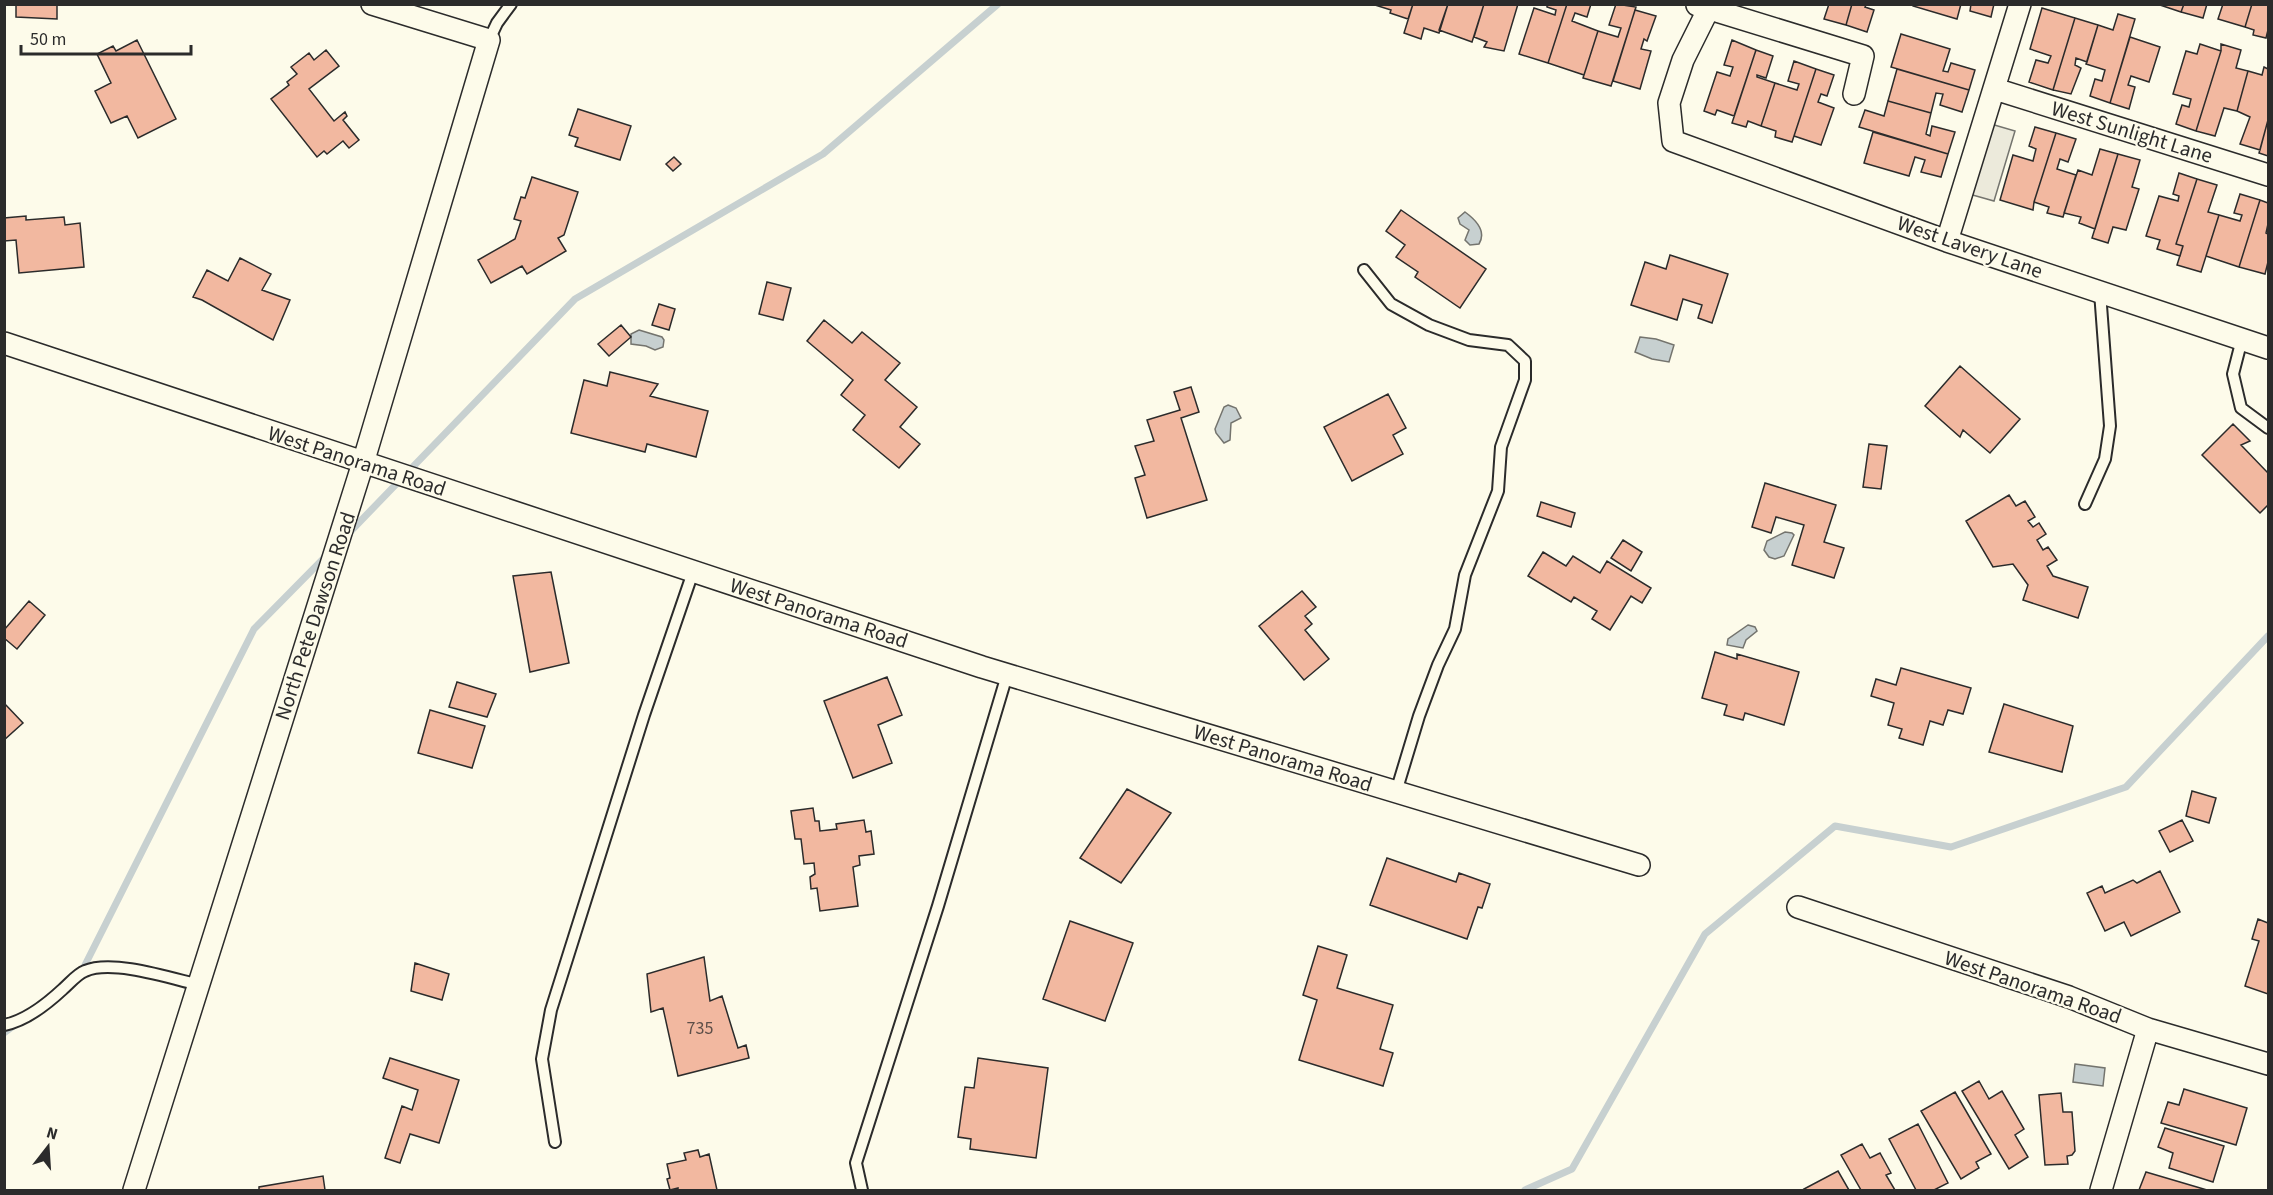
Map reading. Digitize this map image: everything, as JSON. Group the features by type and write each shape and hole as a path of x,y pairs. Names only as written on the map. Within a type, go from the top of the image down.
{"street":[{"path":"372,4 489,39"},
{"path":"1947,240 2020,4"},
{"path":"1706,6 1863,56 1854,94"},
{"name":"West Lavery Lane","path":"1706,6 1683,60 1669,103 1673,141 1947,240 2268,348"},
{"name":"North Pete Dawson Road","path":"134,1191 363,463 489,39"},
{"name":"West Sunlight Lane","path":"1995,89 2268,175"},
{"name":"West Panorama Road","path":"4,343 1007,675 1639,865"},
{"name":"West Panorama Road","path":"1798,908 2069,997 2148,1029 2268,1064"},
{"path":"2101,1191 2148,1029"}],"lane":[{"path":"489,39 511,4"},
{"path":"1364,270 1391,304 1419,320 1469,340 1508,345 1525,361 1525,380 1501,447 1498,491 1464,575 1455,629 1438,665 1419,716 1396,792"},
{"path":"2085,504 2105,459 2110,426 2100,291"},
{"path":"2242,339 2233,374 2241,408 2268,428"},
{"path":"555,1142 542,1059 551,1010 644,715 693,572"},
{"path":"862,1191 856,1163 938,906 1007,675"},
{"path":"4,1025 15,1023 60,992 83,971 97,968 128,969 199,985"}],"shaded area":[{"path":"1991,124 2015,131 1994,201 1969,194"},
{"path":"1465,212 1481,230 1479,244 1470,245 1465,240 1469,230 1460,224 1458,218"},
{"path":"639,330 662,337 663,347 655,350 631,344 631,334"},
{"path":"1640,337 1674,345 1669,362 1652,359 1635,352"},
{"path":"1228,405 1236,408 1241,418 1231,423 1230,440 1224,443 1215,429 1224,407"},
{"path":"1785,532 1794,535 1784,556 1775,559 1769,557 1764,550 1767,541"},
{"path":"1748,625 1755,627 1757,631 1746,640 1743,648 1727,645 1728,639"},
{"path":"2075,1064 2105,1068 2103,1086 2073,1082"}],"building":[{"path":"16,4 57,4 57,19 16,17"},
{"path":"1413,4 1408,19 1375,5"},
{"path":"1413,4 1448,4 1439,33 1424,28 1421,39 1404,33"},
{"path":"1448,4 1484,4 1472,42 1439,30"},
{"path":"1484,4 1518,4 1504,51 1484,47 1487,42 1474,37"},
{"path":"1547,4 1567,4 1548,63 1519,54 1534,8 1555,15 1556,10 1547,7"},
{"path":"1567,4 1591,4 1587,17 1575,13 1572,21 1598,31 1584,75 1548,63"},
{"path":"1616,4 1636,7 1611,86 1583,78 1598,31 1618,37 1621,28 1609,25"},
{"path":"1829,4 1852,4 1846,25 1824,19"},
{"path":"1852,4 1867,4 1865,7 1874,10 1867,32 1846,25"},
{"path":"1913,4 1961,4 1957,19 1913,6"},
{"path":"1971,4 1994,4 1991,17 1970,11"},
{"path":"2157,4 2184,4 2181,12"},
{"path":"2184,4 2207,4 2203,18 2181,12"},
{"path":"2223,4 2252,4 2245,27 2218,19"},
{"path":"2252,4 2268,4 2266,38 2253,35 2254,30 2245,27"},
{"path":"2042,8 2075,18 2053,90 2029,82 2036,60 2048,63 2051,56 2030,49"},
{"path":"1635,10 1656,16 1647,41 1644,39 1641,49 1651,51 1640,89 1613,81"},
{"path":"2118,14 2135,19 2110,103 2090,96 2095,79 2102,81 2105,70 2086,64 2098,25 2113,30"},
{"path":"2075,18 2098,25 2087,62 2076,58 2075,65 2081,68 2071,94 2053,90"},
{"path":"1901,34 1950,49 1943,71 1948,72 1951,63 1975,70 1969,90 1891,67"},
{"path":"2130,37 2160,47 2149,82 2131,76 2128,85 2135,87 2129,109 2110,103"},
{"path":"137,40 176,119 138,138 127,116 111,123 95,91 111,83 97,54 113,46 116,51"},
{"path":"1732,40 1756,50 1734,116 1717,110 1715,115 1704,111 1717,72 1730,76 1733,67 1724,65"},
{"path":"2200,44 2221,51 2196,131 2176,124 2182,105 2189,107 2191,99 2173,94 2186,51 2197,54"},
{"path":"2221,44 2241,50 2236,68 2248,71 2237,111 2224,108 2215,136 2196,131 2221,51"},
{"path":"326,50 339,66 309,89 334,121 345,112 347,116 343,120 359,140 349,148 343,141 327,154 324,151 317,157 271,99 289,85 287,82 297,74 291,67 309,53 314,60"},
{"path":"1756,50 1773,56 1766,78 1757,75 1757,77 1775,83 1761,126 1748,121 1746,127 1732,123"},
{"path":"1794,61 1816,69 1792,142 1775,137 1776,131 1761,126 1775,83 1797,90 1799,84 1788,81"},
{"path":"2264,67 2268,69 2268,120 2260,150 2240,144 2250,117 2237,111 2248,71 2262,75"},
{"path":"1816,69 1834,75 1827,96 1821,94 1818,102 1834,108 1821,145 1794,136"},
{"path":"1897,69 1969,90 1962,112 1940,105 1943,94 1936,93 1931,113 1888,101"},
{"path":"1888,101 1931,113 1926,134 1930,136 1932,126 1955,132 1948,154 1859,127 1865,110 1884,116"},
{"path":"578,109 631,126 620,160 575,146 578,138 569,135"},
{"path":"2268,120 2268,156 2259,153"},
{"path":"2035,127 2056,133 2033,210 2000,200 2013,155 2033,161 2036,149 2029,146"},
{"path":"1873,132 1948,154 1941,177 1921,172 1925,160 1915,157 1909,176 1864,163"},
{"path":"2056,133 2076,139 2068,162 2060,159 2057,169 2076,175 2063,217 2047,213 2049,207 2034,202"},
{"path":"2100,149 2118,154 2095,229 2079,223 2081,217 2064,213 2078,170 2092,175"},
{"path":"2118,154 2140,160 2132,187 2139,189 2126,230 2113,227 2108,243 2092,238"},
{"path":"674,157 681,164 673,171 666,164"},
{"path":"2179,173 2197,179 2176,244 2183,246 2180,256 2157,249 2160,240 2146,236 2159,196 2178,201 2179,196 2173,194"},
{"path":"532,177 578,192 564,235 558,238 566,251 527,274 522,266 491,283 478,260 515,239 521,221 514,219 521,197 525,198"},
{"path":"2197,179 2217,185 2208,212 2219,215 2201,272 2177,265 2183,246 2176,244"},
{"path":"2240,194 2260,200 2239,267 2206,256 2219,215 2240,221 2242,215 2234,213"},
{"path":"2260,200 2268,203 2266,233 2268,234 2268,262 2265,274 2239,267"},
{"path":"1401,210 1486,269 1460,308 1415,277 1418,272 1396,257 1405,245 1386,231"},
{"path":"26,216 26,220 64,217 65,225 80,223 84,267 19,273 16,240 4,241 4,218"},
{"path":"1670,255 1728,274 1712,323 1698,318 1702,305 1683,299 1677,320 1631,305 1645,262 1666,269"},
{"path":"240,258 271,274 262,290 290,300 273,340 193,297 207,270 228,281"},
{"path":"767,282 791,288 783,320 759,314"},
{"path":"659,304 675,309 669,330 652,325"},
{"path":"824,320 852,343 862,332 900,363 885,380 917,407 900,427 920,444 899,468 853,430 865,415 841,395 853,380 807,341"},
{"path":"621,325 631,337 609,356 598,344"},
{"path":"1960,366 2020,419 1990,453 1963,430 1960,437 1925,406"},
{"path":"610,372 658,384 650,396 708,411 696,457 647,444 645,452 571,433 584,380 607,386"},
{"path":"1191,387 1199,412 1181,418 1207,500 1147,518 1135,478 1145,475 1135,446 1154,441 1147,420 1180,410 1174,392"},
{"path":"1388,394 1406,428 1393,435 1403,454 1352,481 1324,427"},
{"path":"2233,424 2250,441 2241,445 2268,473 2268,505 2260,513 2202,455"},
{"path":"1869,444 1887,446 1881,489 1863,487"},
{"path":"1765,483 1836,505 1824,542 1844,548 1834,578 1792,565 1804,525 1776,517 1771,533 1752,527"},
{"path":"2009,495 2016,506 2025,501 2035,517 2028,521 2033,527 2039,523 2046,534 2037,540 2043,550 2048,547 2057,560 2047,566 2053,576 2088,587 2078,618 2023,600 2028,585 2013,564 1993,567 1966,521"},
{"path":"1541,502 1575,513 1571,527 1537,516"},
{"path":"1623,540 1642,552 1631,571 1611,558"},
{"path":"1543,552 1566,566 1573,556 1600,573 1607,561 1651,588 1642,603 1631,596 1610,630 1592,619 1597,611 1574,597 1571,602 1528,576"},
{"path":"551,572 569,663 530,672 513,576"},
{"path":"1302,591 1316,607 1305,616 1312,624 1305,630 1329,659 1304,680 1259,626"},
{"path":"29,601 45,615 17,649 4,638 4,630"},
{"path":"1715,652 1737,659 1737,654 1799,672 1784,725 1745,713 1743,720 1724,715 1727,705 1702,698"},
{"path":"1901,668 1971,688 1963,714 1948,710 1943,725 1930,721 1923,745 1899,738 1902,729 1888,725 1894,703 1871,696 1876,679 1896,685"},
{"path":"887,677 902,715 878,725 892,763 853,778 824,701"},
{"path":"457,682 496,694 487,717 449,707"},
{"path":"4,703 23,723 4,740"},
{"path":"2004,704 2073,726 2062,772 1989,752"},
{"path":"430,710 485,726 472,768 418,753"},
{"path":"1127,789 1171,813 1121,883 1080,858"},
{"path":"2192,791 2216,798 2209,823 2186,816"},
{"path":"813,808 815,821 819,821 820,831 837,829 836,824 864,820 866,832 871,831 874,854 859,856 860,865 853,867 858,906 820,911 817,888 811,889 810,877 815,874 814,863 804,864 801,839 795,839 791,811"},
{"path":"2182,820 2193,841 2170,852 2159,831"},
{"path":"1387,858 1456,882 1459,873 1490,884 1482,908 1478,907 1467,939 1370,905"},
{"path":"2160,871 2180,912 2131,936 2124,922 2105,931 2087,893 2102,886 2105,893 2133,880 2137,883"},
{"path":"2258,919 2268,923 2268,994 2245,986 2259,941 2252,939"},
{"path":"1070,921 1133,943 1105,1021 1043,999"},
{"path":"1318,946 1347,955 1337,988 1393,1005 1380,1049 1393,1053 1383,1086 1299,1060 1317,1000 1303,995"},
{"path":"704,957 710,1001 722,996 738,1048 746,1045 749,1058 678,1076 663,1008 651,1012 647,974"},
{"path":"415,963 449,974 442,1000 411,991"},
{"path":"390,1058 459,1080 439,1143 410,1134 400,1163 385,1158 402,1106 412,1110 418,1090 383,1078"},
{"path":"978,1058 1048,1068 1036,1158 970,1149 971,1139 958,1137 965,1087 974,1088"},
{"path":"1979,1081 1989,1099 2002,1091 2024,1129 2015,1135 2028,1157 2009,1169 1962,1091"},
{"path":"2184,1089 2247,1108 2236,1145 2161,1123 2168,1102 2179,1105"},
{"path":"1955,1092 1991,1154 1976,1162 1979,1168 1961,1179 1921,1111"},
{"path":"2061,1093 2063,1112 2072,1112 2075,1151 2072,1155 2067,1156 2068,1164 2045,1165 2039,1095"},
{"path":"1918,1124 1948,1183 1934,1190 1916,1190 1889,1139"},
{"path":"2165,1128 2224,1146 2213,1182 2169,1168 2173,1153 2158,1147"},
{"path":"1862,1144 1870,1158 1880,1153 1891,1173 1886,1175 1895,1190 1861,1190 1841,1155"},
{"path":"698,1150 700,1157 709,1154 717,1190 678,1190 678,1188 670,1190 667,1164 686,1160 684,1153"},
{"path":"1838,1171 1849,1190 1804,1189"},
{"path":"2146,1172 2207,1190 2139,1190"},
{"path":"323,1176 325,1190 259,1190 259,1187"}],"waterway":[{"path":"348,534 575,299 823,154 998,4"},
{"path":"81,973 254,629 328,554"},
{"path":"1525,1190 1572,1169 1705,934 1835,826 1951,847 2126,787 2268,636"},
{"path":"4,1033 16,1024"}]}
